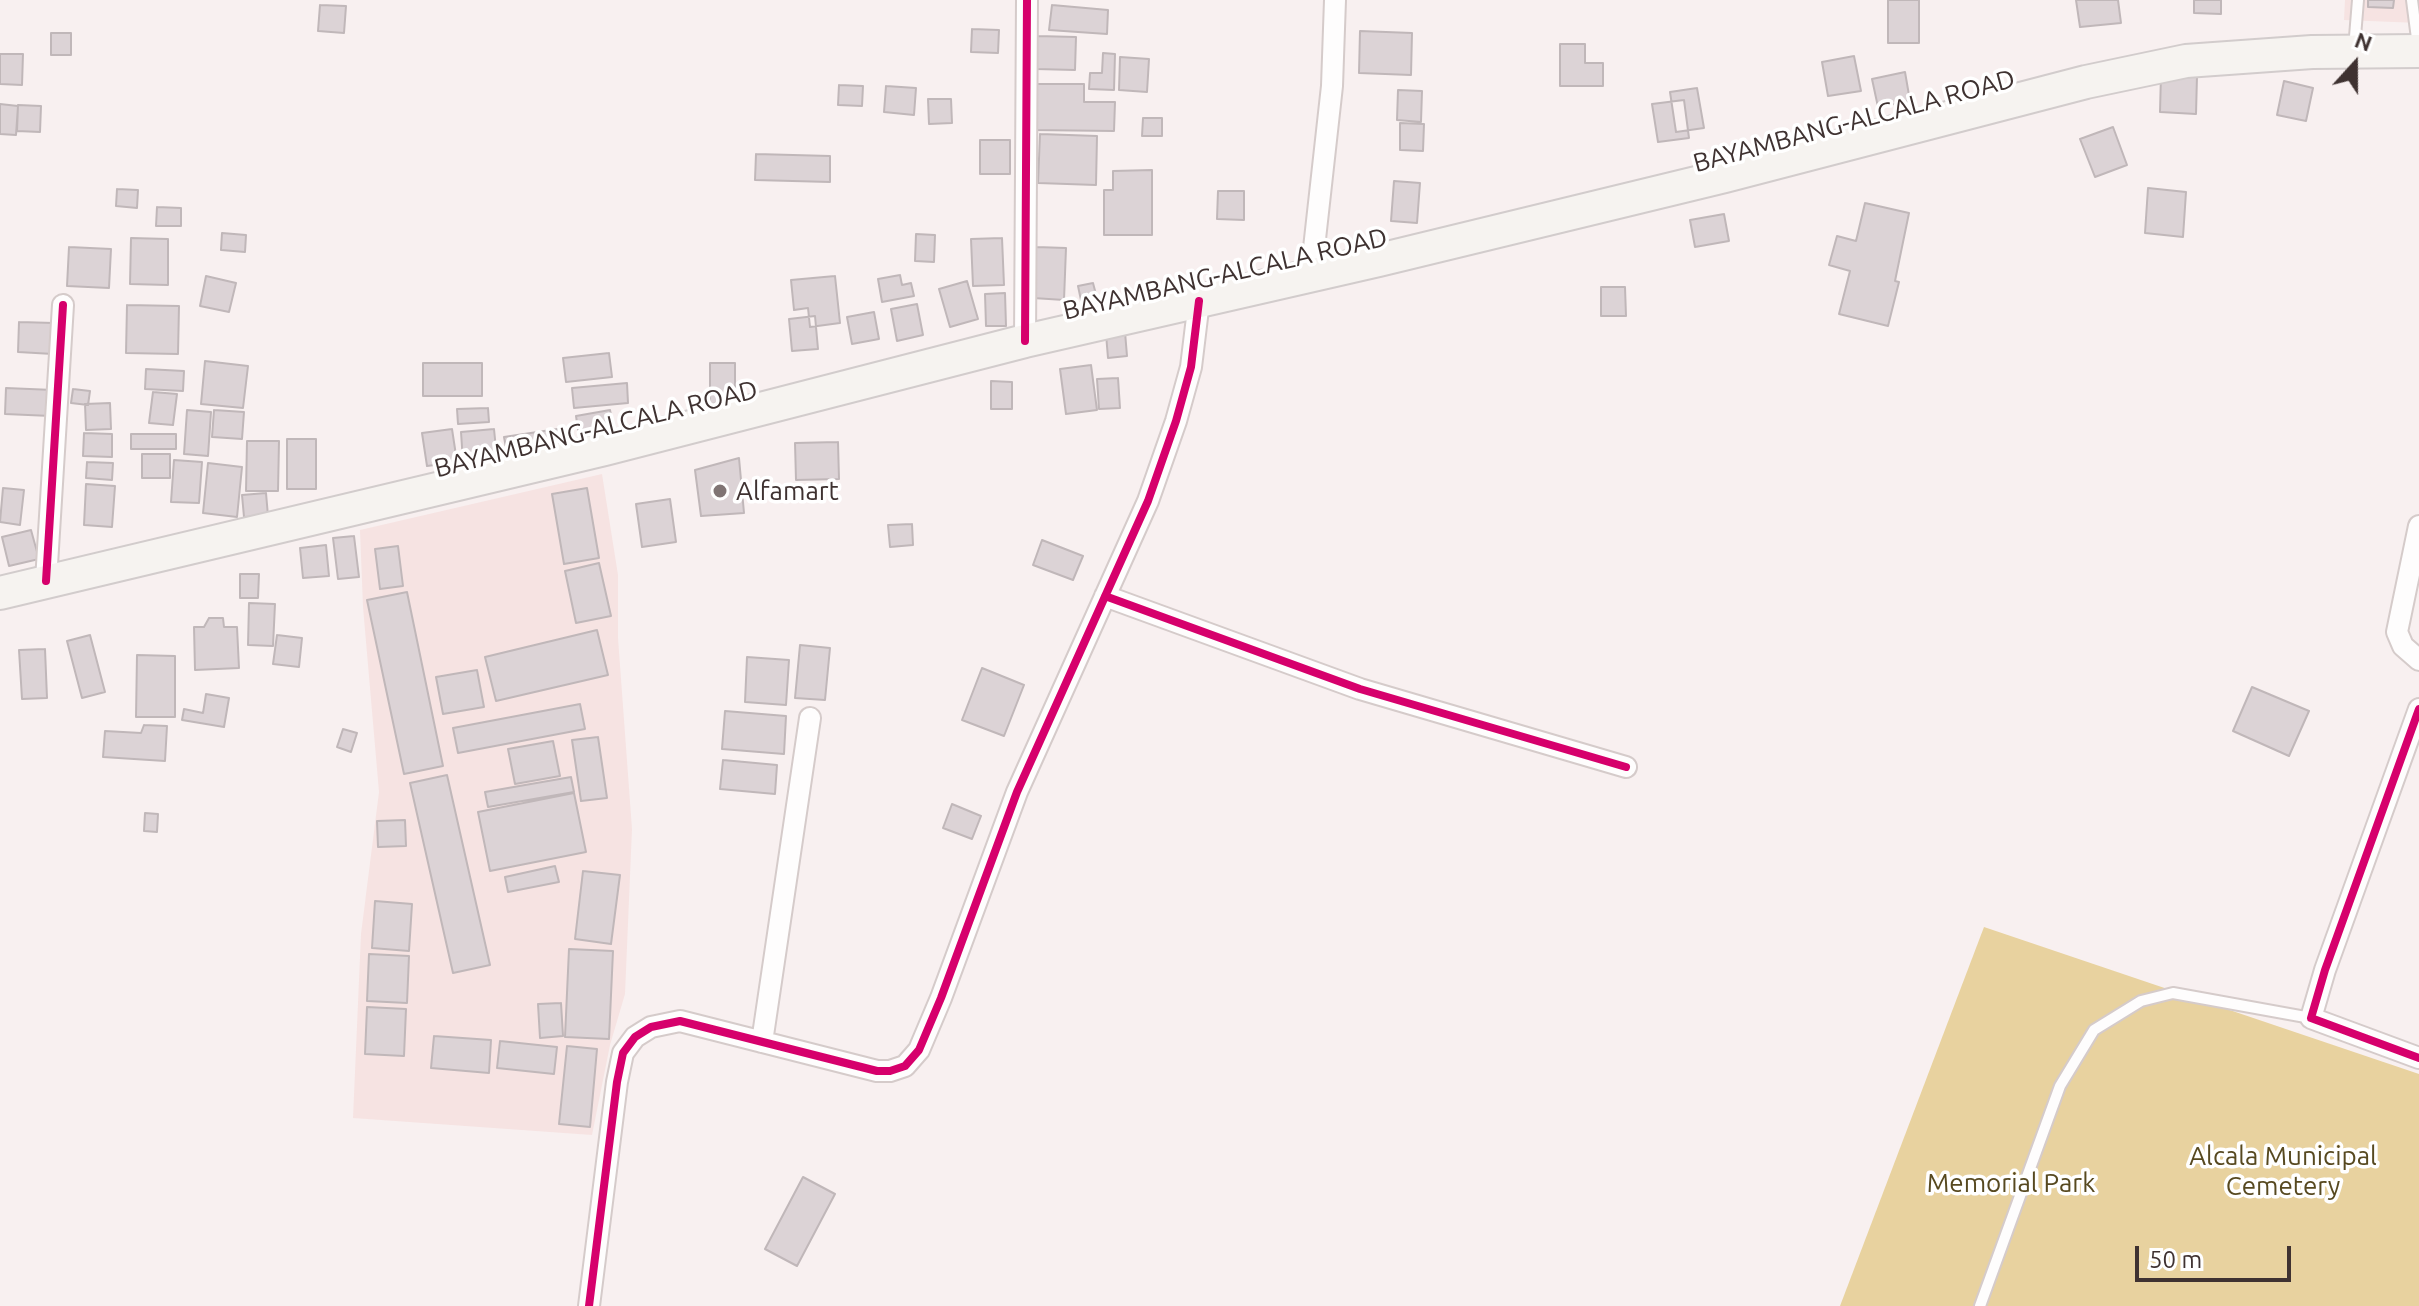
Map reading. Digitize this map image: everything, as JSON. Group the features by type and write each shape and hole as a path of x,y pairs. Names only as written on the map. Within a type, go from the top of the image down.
{"main road":[{"name":"BAYAMBANG-ALCALA ROAD","path":"0,593 605,449 1025,341 1725,176 2086,82 2186,61 2419,50"}],"street":[{"path":"1025,341 1027,0"},
{"path":"1311,275 1332,86 1335,0"},
{"path":"589,1306 617,1082 623,1053 635,1037 651,1027 680,1021 877,1071 905,1066 919,1050 1017,792 1148,501 1191,367 1199,301"},
{"path":"46,581 63,305"},
{"path":"2419,526 2397,632 2403,646 2419,660"},
{"path":"1105,596 1360,689 1626,767"},
{"path":"2419,709 2325,970 2311,1018 2419,1058"},
{"path":"762,1042 810,718"}],"lane":[{"path":"2354,51 2358,0"},
{"path":"2412,0 2419,50"},
{"path":"1980,1306 2060,1086 2094,1030 2141,1001 2173,993 2311,1018"}],"shaded area":[{"path":"2345,0 2419,0 2419,23 2344,20"},
{"path":"602,474 618,575 618,638 632,829 625,994 610,1045 592,1135 353,1118 361,934 379,792 363,607 360,530"}],"green space":[{"path":"1984,927 2419,1074 2419,1306 1840,1306"}],"building":[{"path":"1888,0 1919,0 1919,43 1888,43"},
{"path":"2076,0 2118,0 2121,23 2080,27"},
{"path":"2194,0 2221,0 2221,14 2194,13"},
{"path":"2368,0 2394,0 2393,8 2368,7"},
{"path":"320,5 346,6 344,33 318,31"},
{"path":"1052,5 1108,10 1107,34 1049,30"},
{"path":"972,29 999,30 998,53 971,52"},
{"path":"1360,31 1412,33 1411,75 1359,73"},
{"path":"51,33 71,33 71,55 51,55"},
{"path":"1037,36 1076,37 1075,70 1036,69"},
{"path":"1560,44 1585,44 1585,63 1603,63 1603,86 1560,86"},
{"path":"1103,53 1115,54 1114,90 1089,89 1090,73 1102,73"},
{"path":"0,54 23,54 22,85 0,84"},
{"path":"1854,56 1861,91 1828,96 1822,62"},
{"path":"1120,57 1149,59 1147,92 1119,90"},
{"path":"1905,72 1910,101 1878,107 1872,79"},
{"path":"2161,74 2197,76 2196,114 2160,112"},
{"path":"2284,81 2313,88 2306,121 2277,115"},
{"path":"1033,84 1084,84 1084,102 1115,102 1114,131 1032,130"},
{"path":"839,85 863,86 862,106 838,105"},
{"path":"886,86 916,88 914,115 884,112"},
{"path":"1697,88 1704,128 1676,132 1670,92"},
{"path":"1398,90 1422,91 1421,122 1397,120"},
{"path":"928,99 951,99 952,123 929,124"},
{"path":"1684,100 1689,138 1658,142 1652,104"},
{"path":"0,104 18,106 16,135 0,134"},
{"path":"18,105 41,106 40,132 17,131"},
{"path":"1143,118 1162,118 1162,136 1142,136"},
{"path":"1400,123 1424,124 1423,151 1400,150"},
{"path":"2113,127 2127,165 2095,177 2080,139"},
{"path":"1040,134 1097,136 1096,185 1038,183"},
{"path":"980,140 1010,140 1010,174 980,174"},
{"path":"756,154 830,156 830,182 755,180"},
{"path":"1152,170 1152,235 1104,235 1104,190 1113,190 1113,171"},
{"path":"1394,181 1420,183 1417,223 1391,221"},
{"path":"2148,188 2186,192 2183,237 2145,233"},
{"path":"117,189 138,190 137,208 116,206"},
{"path":"1218,191 1244,191 1244,220 1217,219"},
{"path":"1865,203 1909,213 1895,281 1899,282 1888,326 1839,314 1850,271 1829,265 1837,236 1856,241"},
{"path":"157,207 181,208 181,226 156,226"},
{"path":"1724,214 1729,241 1695,247 1690,220"},
{"path":"222,233 246,235 245,252 221,250"},
{"path":"916,234 935,235 934,262 915,261"},
{"path":"131,238 168,239 168,285 130,284"},
{"path":"1002,238 1004,285 973,286 971,239"},
{"path":"69,247 111,249 109,288 67,286"},
{"path":"1036,247 1066,248 1064,300 1033,298"},
{"path":"900,275 902,285 911,283 914,296 882,302 878,279"},
{"path":"206,276 236,283 229,312 200,306"},
{"path":"835,276 840,323 810,327 808,308 794,310 791,280"},
{"path":"967,281 978,319 950,327 939,289"},
{"path":"1093,283 1098,302 1082,305 1078,286"},
{"path":"1601,287 1625,287 1626,316 1601,316"},
{"path":"1005,293 1006,326 986,326 985,294"},
{"path":"917,304 923,335 897,341 891,309"},
{"path":"127,305 179,306 178,354 126,353"},
{"path":"874,312 879,339 852,344 847,317"},
{"path":"815,316 818,349 792,351 789,319"},
{"path":"19,322 54,323 53,354 18,352"},
{"path":"1125,332 1127,356 1108,358 1106,334"},
{"path":"609,353 612,377 566,382 563,358"},
{"path":"205,361 248,366 243,408 201,404"},
{"path":"423,363 482,363 482,396 423,396"},
{"path":"710,363 735,363 735,405 710,405"},
{"path":"1091,365 1097,410 1066,414 1060,369"},
{"path":"146,369 184,371 183,391 145,389"},
{"path":"1118,378 1120,408 1099,409 1097,379"},
{"path":"991,381 1012,382 1012,409 991,409"},
{"path":"627,383 628,403 574,408 572,388"},
{"path":"6,388 53,390 51,416 5,414"},
{"path":"73,389 90,391 88,405 71,403"},
{"path":"153,392 177,394 173,425 149,423"},
{"path":"110,403 111,429 86,430 85,404"},
{"path":"488,408 489,422 458,424 457,409"},
{"path":"187,410 211,412 208,456 184,454"},
{"path":"214,410 244,412 242,439 212,437"},
{"path":"610,410 615,436 580,442 576,416"},
{"path":"564,428 568,450 508,459 504,437"},
{"path":"452,429 457,462 427,466 422,433"},
{"path":"494,429 497,459 463,462 461,432"},
{"path":"84,433 112,434 112,457 83,456"},
{"path":"131,434 176,434 176,449 131,449"},
{"path":"287,439 316,439 316,489 287,489"},
{"path":"247,441 279,441 278,491 246,491"},
{"path":"838,442 839,479 796,480 795,443"},
{"path":"142,454 170,454 170,478 142,478"},
{"name":"Alfamart","path":"739,458 744,513 701,516 695,470"},
{"path":"174,460 202,462 199,503 171,502"},
{"path":"87,462 113,463 112,480 86,478"},
{"path":"208,463 242,467 237,517 203,513"},
{"path":"86,484 115,486 112,527 84,525"},
{"path":"3,488 24,490 20,525 0,522"},
{"path":"587,488 599,558 564,564 552,494"},
{"path":"266,493 268,516 244,517 242,495"},
{"path":"670,499 676,542 642,547 636,504"},
{"path":"912,524 913,545 890,547 888,525"},
{"path":"31,530 39,559 9,566 2,537"},
{"path":"354,536 359,577 338,579 333,538"},
{"path":"1042,540 1083,556 1073,580 1033,565"},
{"path":"326,545 329,576 303,578 300,548"},
{"path":"398,546 403,586 380,589 375,549"},
{"path":"599,563 611,616 576,623 565,571"},
{"path":"240,574 259,574 258,598 240,598"},
{"path":"407,592 443,766 404,774 367,600"},
{"path":"249,603 275,604 273,646 248,645"},
{"path":"209,618 223,618 224,627 237,627 239,668 195,670 194,627 204,627"},
{"path":"597,630 608,675 496,701 485,657"},
{"path":"90,635 105,692 82,698 67,641"},
{"path":"277,635 302,638 299,667 273,664"},
{"path":"800,645 830,648 825,700 795,698"},
{"path":"45,649 47,698 22,699 19,650"},
{"path":"137,655 175,656 175,717 136,717"},
{"path":"747,657 789,660 786,705 745,702"},
{"path":"982,668 1024,685 1004,736 962,720"},
{"path":"477,670 484,707 443,714 436,677"},
{"path":"2252,687 2309,711 2289,756 2233,731"},
{"path":"206,694 229,698 224,727 182,720 184,709 203,713"},
{"path":"580,704 585,729 458,753 453,728"},
{"path":"725,711 786,716 784,754 722,749"},
{"path":"144,725 167,726 165,761 103,757 105,731 141,733"},
{"path":"343,729 357,733 351,752 337,747"},
{"path":"598,737 607,798 581,801 572,740"},
{"path":"553,741 560,776 515,784 508,749"},
{"path":"723,760 777,765 775,794 720,789"},
{"path":"447,775 490,965 453,973 410,783"},
{"path":"571,777 574,792 488,807 485,792"},
{"path":"574,793 586,852 490,871 478,812"},
{"path":"952,804 981,816 972,839 943,828"},
{"path":"145,813 158,814 157,832 144,831"},
{"path":"405,820 406,846 378,847 377,821"},
{"path":"555,866 559,882 508,892 505,877"},
{"path":"583,871 620,875 611,944 575,939"},
{"path":"375,901 412,904 409,951 372,948"},
{"path":"569,949 613,951 609,1039 565,1037"},
{"path":"369,954 409,956 407,1003 367,1001"},
{"path":"561,1003 563,1036 540,1038 538,1004"},
{"path":"367,1007 406,1009 404,1056 365,1054"},
{"path":"434,1036 491,1040 489,1073 431,1068"},
{"path":"500,1041 557,1047 554,1074 497,1068"},
{"path":"567,1046 597,1049 590,1127 559,1124"},
{"path":"803,1177 835,1194 797,1266 765,1249"}],"cycle path":[{"path":"1025,341 1027,0"},
{"path":"589,1306 617,1082 623,1053 635,1037 651,1027 680,1021 877,1071 905,1066 919,1050 1017,792 1148,501 1191,367 1199,301"},
{"path":"46,581 63,305"},
{"path":"1105,596 1360,689 1626,767"},
{"path":"2419,709 2325,970 2311,1018 2419,1058"}],"place":[{"name":"Alfamart","path":"720,491"}],"park label":[{"name":"Alcala Municipal Cemetery","path":"2283,1171"},
{"name":"Memorial Park","path":"2011,1183"}]}
